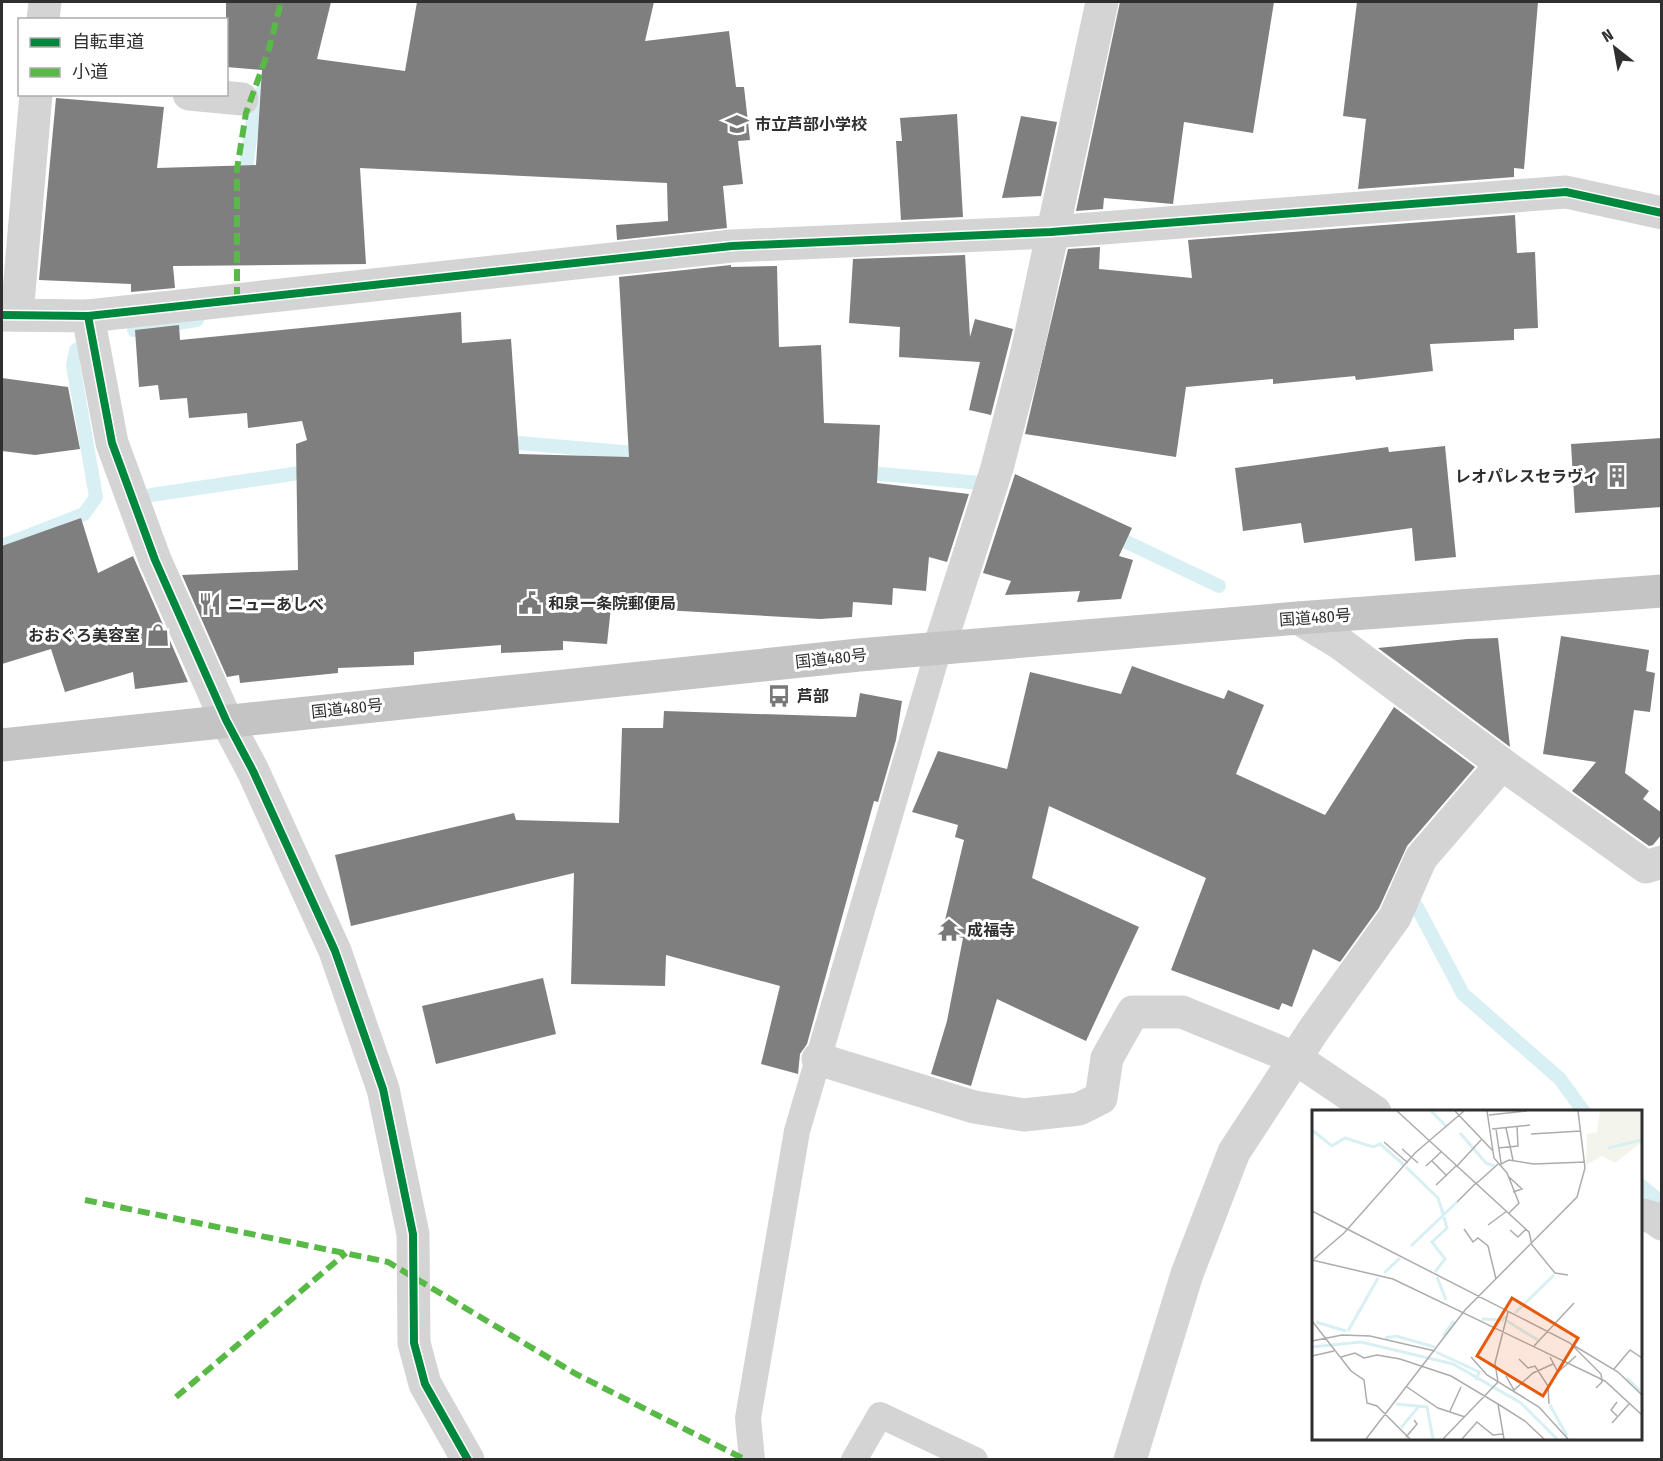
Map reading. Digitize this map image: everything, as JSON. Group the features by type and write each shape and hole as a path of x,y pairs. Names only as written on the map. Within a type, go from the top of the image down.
{"highway":[{"name":"国道480号","path":"2,745 226,720 939,648 1662,591"}],"street":[{"path":"43,18 45,2"},
{"path":"939,648 1000,458 1028,352 1051,232 1102,2"},
{"path":"36,96 9,315 88,316 732,246 1051,232 1566,192 1662,213"},
{"path":"210,96 242,99"},
{"path":"1630,205 1662,190"},
{"path":"88,316 112,443 155,560 226,720 253,771 335,951 383,1089 413,1234 414,1342 425,1384 468,1460"},
{"path":"1298,618 1341,644 1502,764 1646,867 1662,862"},
{"path":"1130,1460 1187,1274 1234,1152 1295,1058 1395,917 1421,858 1502,764"},
{"path":"818,1059 974,1107 1024,1115 1079,1109 1101,1098 1107,1058 1133,1012 1182,1012 1295,1058 1372,1110"},
{"path":"1642,1215 1654,1218 1662,1224"}],"lane":[{"path":"752,1460 748,1418 797,1131 939,648"},
{"path":"854,1460 880,1415 975,1460"}],"building":[{"path":"226,2 331,2 317,59 405,71 417,2 654,2 645,41 729,31 736,87 744,87 750,140 738,141 743,184 723,186 727,228 617,240 616,225 668,221 667,183 360,168 366,264 173,266 175,288 131,292 131,284 39,280 56,98 164,107 157,168 256,165 262,70 228,67 228,18 226,18"},
{"path":"1120,2 1274,2 1253,133 1184,122 1173,204 1104,198 1103,209 1076,211"},
{"path":"1357,2 1538,2 1524,169 1514,168 1514,177 1358,189 1366,119 1343,116"},
{"path":"957,114 963,217 901,220 896,141 902,141 900,118"},
{"path":"1021,116 1057,122 1041,196 1002,198"},
{"path":"1515,215 1517,253 1535,252 1538,328 1514,329 1514,340 1430,344 1433,371 1356,380 1355,376 1273,384 1273,379 1186,387 1176,457 1025,434 1068,249 1100,247 1099,269 1192,278 1188,240"},
{"path":"965,255 970,337 975,319 1013,329 991,415 969,410 980,362 899,357 900,327 849,323 853,259"},
{"path":"731,265 731,267 777,266 779,347 821,345 824,423 880,425 877,483 969,494 947,562 929,557 926,591 893,588 892,605 853,602 852,617 820,619 611,607 607,644 563,641 563,650 501,653 501,645 414,652 414,665 338,668 338,673 240,683 239,675 227,677 182,575 298,570 296,444 307,440 302,421 248,428 247,413 189,418 187,398 160,400 158,385 139,387 135,330 179,325 180,340 461,312 462,343 511,339 519,454 629,457 619,277"},
{"path":"2,378 68,387 80,449 35,455 2,451"},
{"name":"レオパレスセラヴィ","path":"1662,438 1662,507 1575,513 1571,444"},
{"path":"1445,446 1456,557 1415,561 1412,528 1304,543 1301,523 1243,531 1235,468 1388,447 1389,452"},
{"path":"1015,474 1132,528 1119,556 1133,560 1121,599 1077,602 1080,591 1005,595 1011,581 983,573"},
{"path":"81,518 98,573 133,556 188,682 135,689 133,672 65,692 51,649 2,664 2,546"},
{"path":"1561,636 1649,650 1646,671 1655,673 1650,712 1634,710 1625,773 1649,791 1643,799 1662,813 1662,834 1653,845 1649,846 1572,791 1596,762 1543,754"},
{"path":"1498,638 1510,747 1378,648 1467,639"},
{"path":"1132,666 1224,699 1228,690 1264,705 1236,774 1325,815 1394,707 1475,767 1407,846 1379,908 1340,962 1313,949 1292,1007 1282,1003 1279,1010 1171,970 1206,878 1049,806 1032,878 1139,927 1086,1041 997,999 971,1086 931,1074 947,1021 963,938 942,933 964,840 955,837 958,825 912,812 938,751 1007,769 1030,672 1121,694"},
{"path":"860,693 902,701 896,740 878,802 874,801 807,1044 800,1054 798,1074 761,1064 780,986 666,955 665,986 571,984 574,873 351,926 335,855 514,813 516,820 619,823 622,728 663,728 664,711 856,717"},
{"path":"543,978 556,1034 436,1064 422,1006"}],"waterway":[{"path":"244,181 254,111 267,81"},
{"path":"134,330 197,320"},
{"path":"2,546 84,514 96,497 73,365 76,350"},
{"path":"501,447 519,443 646,454"},
{"path":"151,495 313,471"},
{"path":"860,472 980,483"},
{"path":"1110,534 1219,586"},
{"path":"1417,907 1463,994 1560,1079 1583,1110"},
{"path":"1642,1187 1662,1203"}],"marked path":[{"path":"237,299 237,169 246,113 269,49 281,2"},
{"path":"85,1200 388,1262 576,1374 746,1460"},
{"path":"176,1397 346,1253"}],"cycle path":[{"path":"2,315 88,316 732,246 1051,232 1566,192 1662,213"},
{"path":"88,316 112,443 155,560 226,720 253,771 335,951 383,1089 413,1234 414,1343 425,1384 468,1460"}],"place":[{"name":"市立芦部小学校","path":"737,124"},
{"name":"レオパレスセラヴィ","path":"1617,476"},
{"name":"和泉一条院郵便局","path":"530,603"},
{"name":"ニューあしべ","path":"210,604"},
{"name":"おおぐろ美容室","path":"158,635"},
{"name":"芦部","path":"779,696"},
{"name":"成福寺","path":"949,930"}]}
